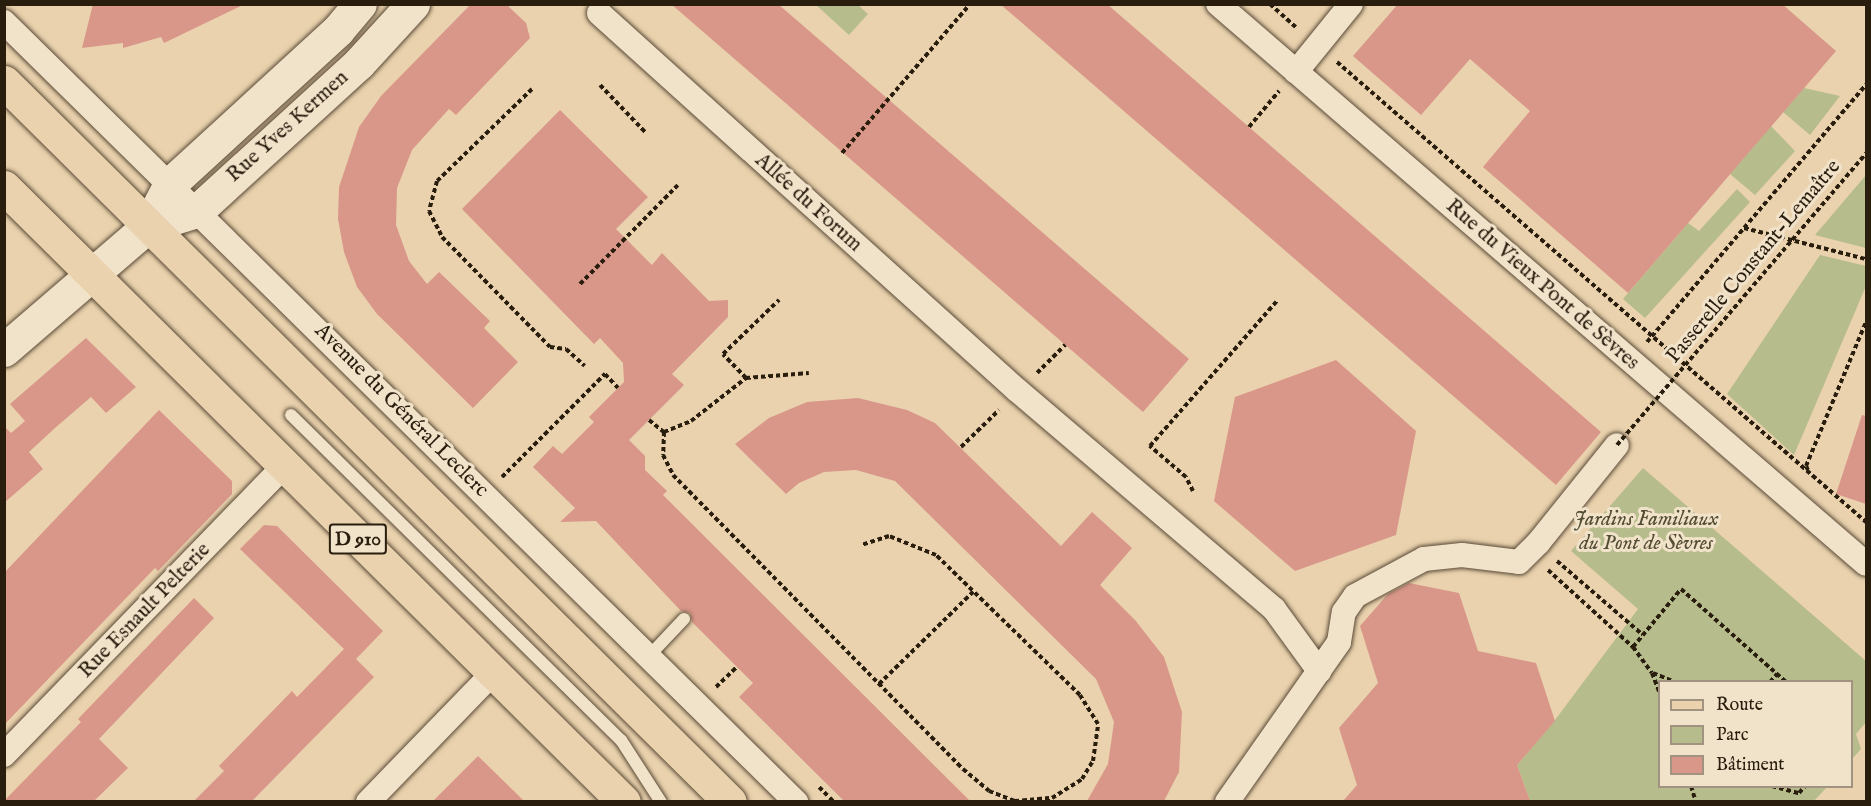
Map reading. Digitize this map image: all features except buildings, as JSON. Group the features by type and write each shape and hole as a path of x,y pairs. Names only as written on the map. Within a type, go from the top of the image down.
{"main road":[{"path":"4,82 730,801"},
{"name":"D 910","path":"4,187 624,801"}],"street":[{"name":"Rue Yves Kermen","path":"4,350 148,226 170,184 338,30 360,4"},
{"name":"Rue Yves Kermen","path":"148,226 197,211 359,63 413,4"},
{"name":"Rue du Vieux Pont de Sèvres","path":"1218,4 1289,80 1629,361 1866,564"},
{"path":"1289,80 1351,4"},
{"name":"Allée du Forum","path":"592,9 1018,391 1274,609 1319,670"},
{"name":"Avenue du Général Leclerc","path":"4,22 796,801"},
{"path":"1227,801 1340,642 1344,612 1355,596 1424,559 1462,555 1519,562 1539,542 1617,445"},
{"name":"Rue Esnault Pelterie","path":"4,755 284,466"},
{"path":"368,801 494,673"}],"lane":[{"path":"291,415 621,740 661,801"},
{"path":"649,656 684,619"}],"path":[{"path":"842,153 970,4"},
{"name":"Rue du Vieux Pont de Sèvres","path":"1270,4 1866,522"},
{"path":"1249,127 1289,80"},
{"path":"600,85 646,133"},
{"path":"1629,361 1866,85"},
{"path":"532,89 437,181 429,211 442,237 550,347 566,349 585,366"},
{"name":"Passerelle Constant-Lemaître","path":"1617,445 1866,153"},
{"path":"580,284 678,185"},
{"path":"1744,228 1866,259"},
{"path":"746,378 723,354 779,300"},
{"path":"1193,490 1185,477 1150,446 1278,300"},
{"path":"1790,500 1808,471 1806,466 1866,322"},
{"path":"664,432 691,421 746,378 809,373"},
{"path":"485,494 605,374 618,388"},
{"path":"649,420 664,432"},
{"path":"664,432 663,455 673,475 963,769 989,791 1015,801 1052,798 1082,779 1093,761 1098,724 1080,695 936,555 899,538 889,536 862,545"},
{"path":"1539,542 1543,566 1633,647 1652,673 1658,691"},
{"path":"1563,553 1556,561 1643,635"},
{"path":"1633,647 1682,589 1785,680"},
{"path":"879,684 974,591"},
{"path":"1652,673 1672,680"},
{"path":"1771,680 1777,674"},
{"path":"1780,788 1799,793 1803,788"}],"green space":[{"path":"816,5 858,5 868,14 849,35"},
{"path":"1804,88 1840,96 1810,135 1783,112"},
{"path":"1771,126 1795,151 1755,195 1730,174"},
{"path":"1866,175 1866,248 1815,235"},
{"path":"1737,189 1750,202 1645,318 1623,299 1688,223 1699,231"},
{"path":"1820,255 1866,266 1866,286 1794,455 1727,394"},
{"name":"Jardins Familiaux du Pont de Sèvres","path":"1643,468 1866,661 1866,722 1856,734 1861,749 1853,758 1853,680 1658,680 1658,788 1826,788 1814,801 1530,801 1517,765 1555,720 1638,609 1571,551"}]}
